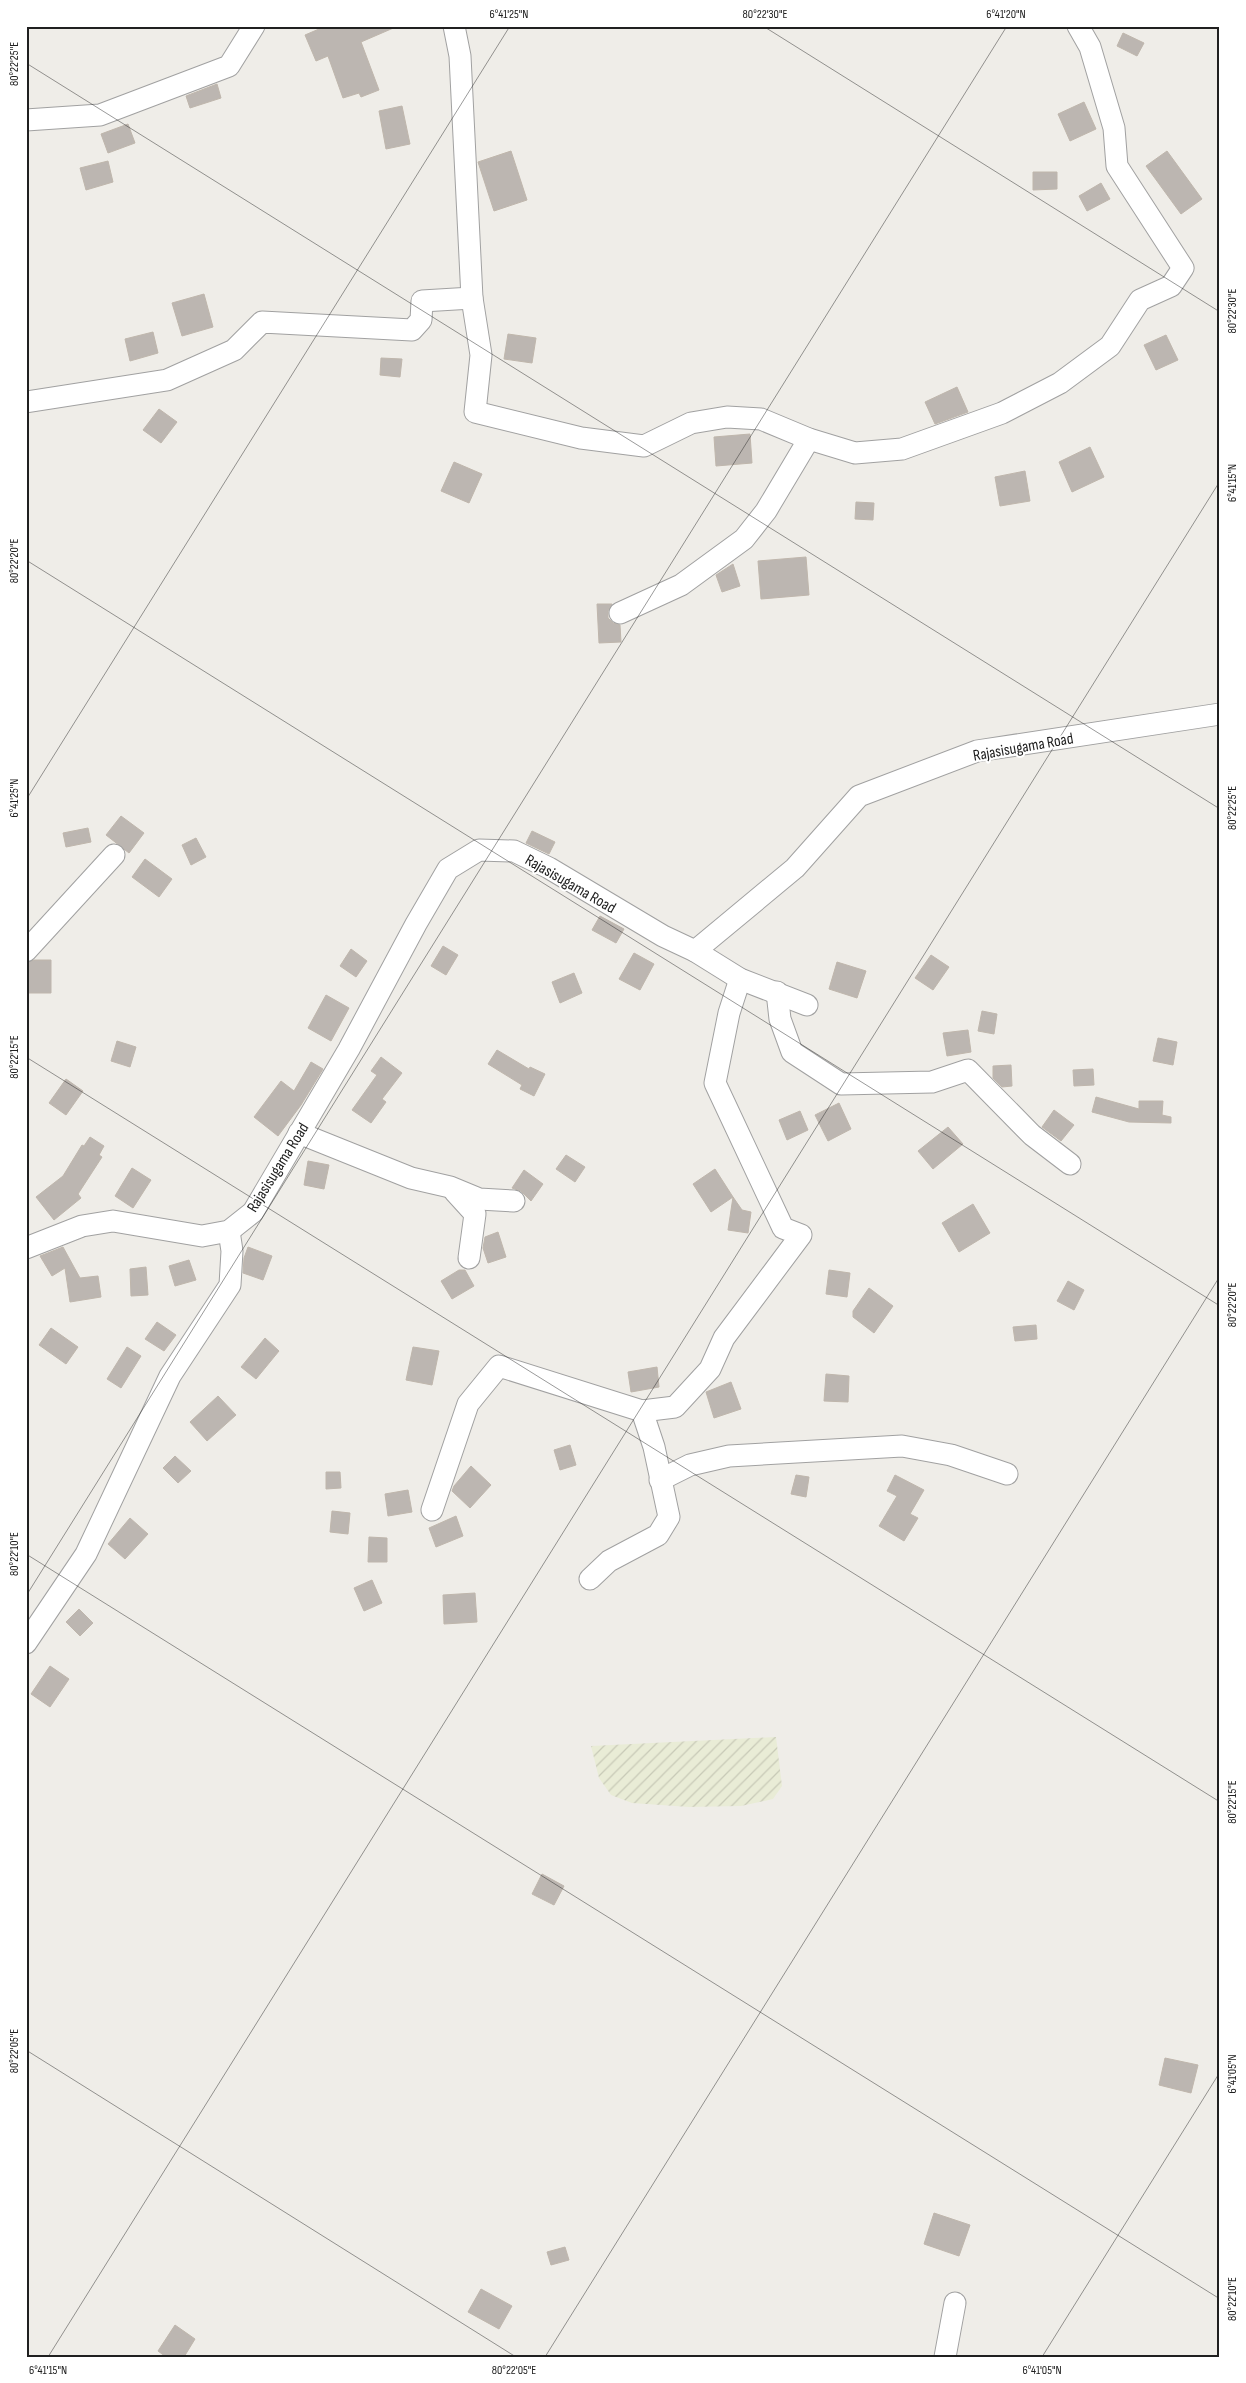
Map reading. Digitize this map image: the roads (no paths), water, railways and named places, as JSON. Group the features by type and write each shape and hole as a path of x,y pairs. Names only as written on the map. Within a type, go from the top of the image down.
{"street":[{"path":"26,120 100,115 229,66 254,26"},
{"path":"454,26 460,56 472,298 481,355 475,412 582,438 644,446 691,423 727,416 761,419 809,439 855,453 902,449 1002,413 1060,383 1110,346 1140,300 1171,286 1183,268 1117,166 1114,128 1090,46 1078,26"},
{"path":"26,402 167,380 234,350 262,322 412,330 421,320 422,302 472,298"},
{"path":"620,614 681,584 744,538 766,511 809,439"},
{"path":"764,536 767,525 766,511"},
{"name":"Rajasisugama Road","path":"26,1248 82,1226 113,1221 202,1236 229,1231 252,1212 349,1049 416,924 448,869 479,850 514,851 549,868 663,936 695,951 796,868 859,796 977,751 1220,714"},
{"path":"26,951 114,855"},
{"path":"695,951 740,979 807,1005"},
{"path":"432,1510 468,1404 499,1366 642,1411 675,1407 710,1369 724,1338 801,1235 783,1228 715,1084 729,1013 740,979"},
{"path":"777,992 780,1019 792,1052 841,1084 932,1082 968,1070 1032,1134 1070,1164"},
{"path":"299,1133 411,1178 450,1187 479,1199 514,1200"},
{"path":"450,1187 475,1214 469,1258"},
{"path":"26,1643 86,1554 170,1376 230,1285 232,1252 229,1231"},
{"path":"590,1578 609,1560 658,1535 669,1517 654,1447 642,1411"},
{"path":"660,1480 690,1465 729,1456 902,1446 951,1455 1007,1474"},
{"path":"945,2357 955,2303"}]}
